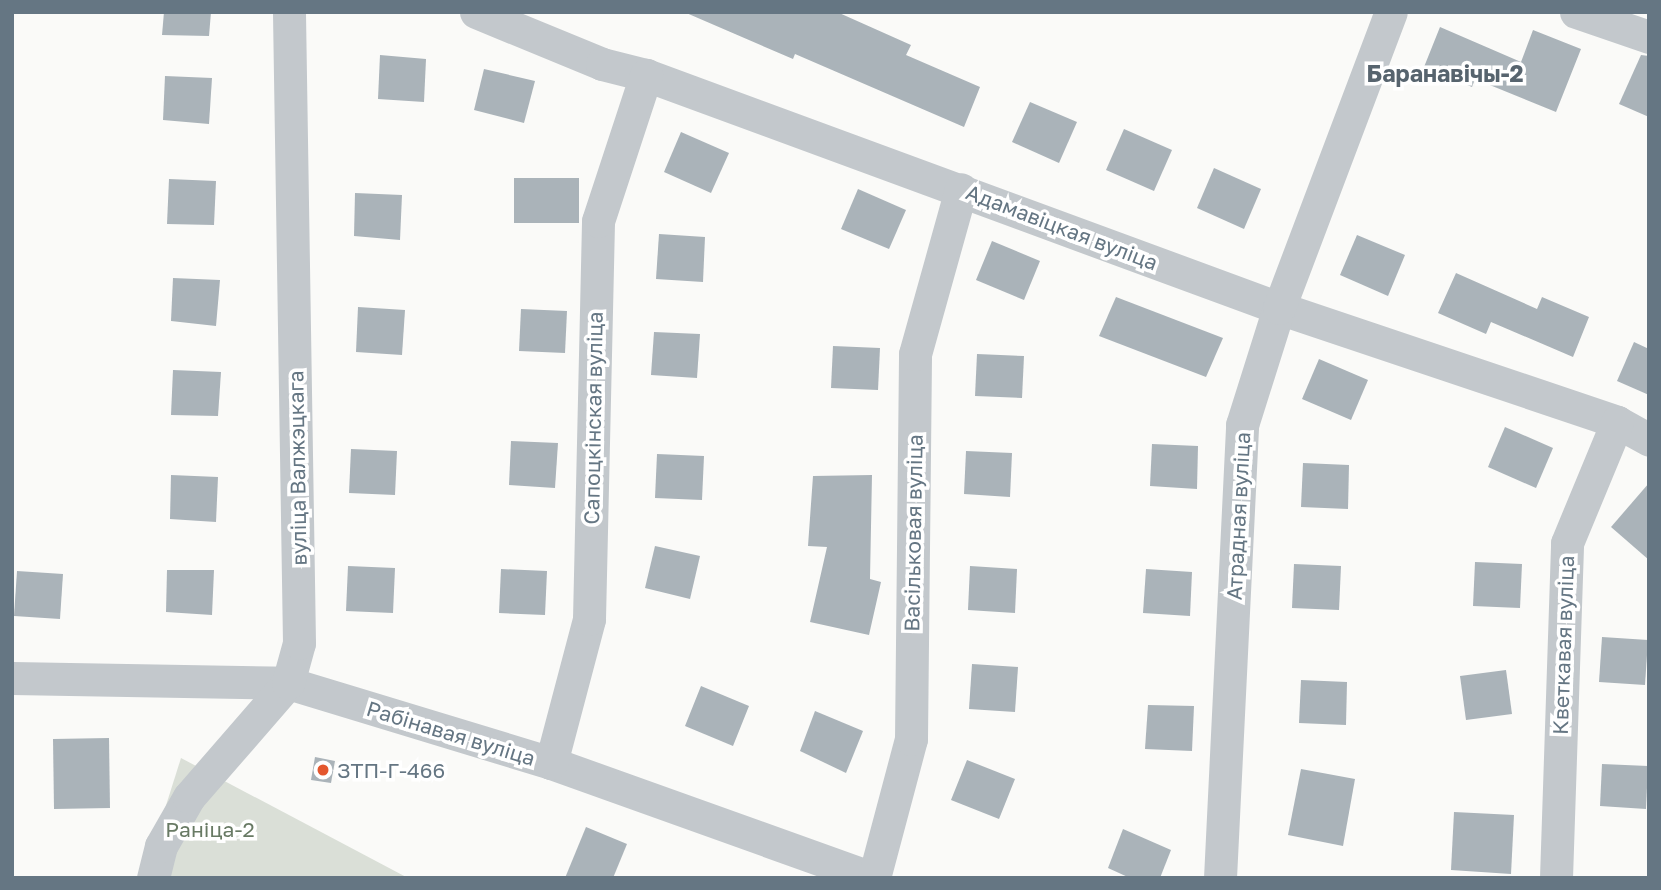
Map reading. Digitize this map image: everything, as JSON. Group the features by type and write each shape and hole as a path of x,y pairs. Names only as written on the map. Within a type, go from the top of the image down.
{"street":[{"name":"вуліца Валжэцкага","path":"153,878 161,846 189,797 288,683 299,643 289,12"},
{"name":"Адамавіцкая вуліца","path":"476,12 603,64 646,75 1279,308 1617,422 1649,440"},
{"name":"Атрадная вуліца","path":"1220,878 1242,425 1279,308 1391,12"},
{"path":"1576,12 1649,37"},
{"name":"Сапоцкінская вуліца","path":"551,763 589,619 598,221 646,75"},
{"name":"Васільковая вуліца","path":"874,878 911,739 915,355 961,189"},
{"name":"Кветкавая вуліца","path":"1556,878 1567,543 1617,422"},
{"name":"Рабінавая вуліца","path":"12,678 288,683 551,763 874,878"}],"green space":[{"name":"Раніца-2","path":"181,758 408,878 143,878"}],"building":[{"path":"164,12 211,12 209,36 162,35"},
{"path":"684,12 837,12 911,45 906,55 980,87 964,127 795,54 793,59"},
{"path":"1440,27 1521,62 1533,30 1581,49 1556,112 1475,79 1472,87 1424,67"},
{"path":"380,55 426,59 424,102 378,99"},
{"path":"1641,55 1649,56 1649,117 1619,104"},
{"path":"484,69 535,81 524,123 474,110"},
{"path":"165,76 212,78 209,124 163,120"},
{"path":"1030,102 1077,122 1059,163 1012,142"},
{"path":"1124,129 1172,150 1154,191 1106,170"},
{"path":"681,132 729,153 711,193 664,172"},
{"path":"1214,168 1261,189 1244,229 1197,208"},
{"path":"514,178 579,178 579,223 514,223"},
{"path":"169,179 216,181 214,225 167,224"},
{"path":"858,189 906,210 889,249 841,229"},
{"path":"355,193 402,195 400,240 354,236"},
{"path":"659,234 705,237 703,282 656,279"},
{"path":"1357,235 1405,255 1388,296 1340,275"},
{"path":"992,241 1040,261 1024,300 976,280"},
{"path":"1456,273 1537,309 1542,297 1589,317 1573,357 1491,322 1486,334 1438,313"},
{"path":"173,278 220,280 216,326 171,321"},
{"path":"1116,297 1223,338 1206,377 1099,336"},
{"path":"358,307 405,310 402,355 356,352"},
{"path":"521,309 567,311 565,353 519,351"},
{"path":"654,332 700,334 697,378 651,375"},
{"path":"1634,342 1649,349 1649,395 1617,381"},
{"path":"833,346 880,348 878,390 831,388"},
{"path":"977,354 1024,356 1022,398 975,396"},
{"path":"1319,359 1368,380 1351,420 1302,399"},
{"path":"173,370 221,372 218,416 171,415"},
{"path":"1505,427 1553,448 1536,488 1488,467"},
{"path":"511,441 558,443 555,488 509,485"},
{"path":"1152,444 1198,446 1197,489 1150,486"},
{"path":"351,449 397,451 395,495 349,493"},
{"path":"966,451 1012,453 1010,497 964,494"},
{"path":"657,454 704,456 702,500 655,498"},
{"path":"1303,463 1349,465 1348,509 1301,507"},
{"path":"171,475 218,477 216,522 170,519"},
{"path":"872,475 870,579 881,582 869,635 810,622 827,547 808,546 813,476"},
{"path":"1649,483 1649,560 1611,527"},
{"path":"655,546 700,556 690,599 645,588"},
{"path":"1475,562 1522,564 1520,608 1473,606"},
{"path":"1294,564 1341,566 1339,610 1292,608"},
{"path":"348,566 395,568 393,613 346,611"},
{"path":"970,566 1017,569 1015,613 968,610"},
{"path":"501,569 547,571 545,615 499,613"},
{"path":"1146,569 1192,572 1190,616 1143,613"},
{"path":"167,570 214,570 212,615 166,612"},
{"path":"17,571 63,574 60,619 14,616"},
{"path":"1602,637 1648,640 1645,685 1599,682"},
{"path":"972,664 1018,667 1015,712 969,709"},
{"path":"1506,670 1512,714 1466,720 1460,676"},
{"path":"1301,680 1347,682 1346,725 1299,723"},
{"path":"701,686 749,706 733,746 685,726"},
{"path":"1148,705 1194,706 1192,751 1145,749"},
{"path":"815,711 863,731 846,773 800,751"},
{"path":"109,738 110,808 54,809 53,739"},
{"name":"ЗТП-Г-466","path":"315,757 335,761 331,783 311,780"},
{"path":"967,760 1015,779 999,819 951,800"},
{"path":"1602,764 1648,766 1646,809 1600,806"},
{"path":"1301,769 1355,779 1343,846 1288,835"},
{"path":"1454,812 1514,815 1511,874 1451,870"},
{"path":"586,827 627,844 613,878 565,878"},
{"path":"1123,829 1171,850 1160,878 1130,878 1108,868"}],"place":[{"name":"ЗТП-Г-466","path":"323,770"}],"district":[{"name":"Баранавічы-2","path":"1445,73"}]}
